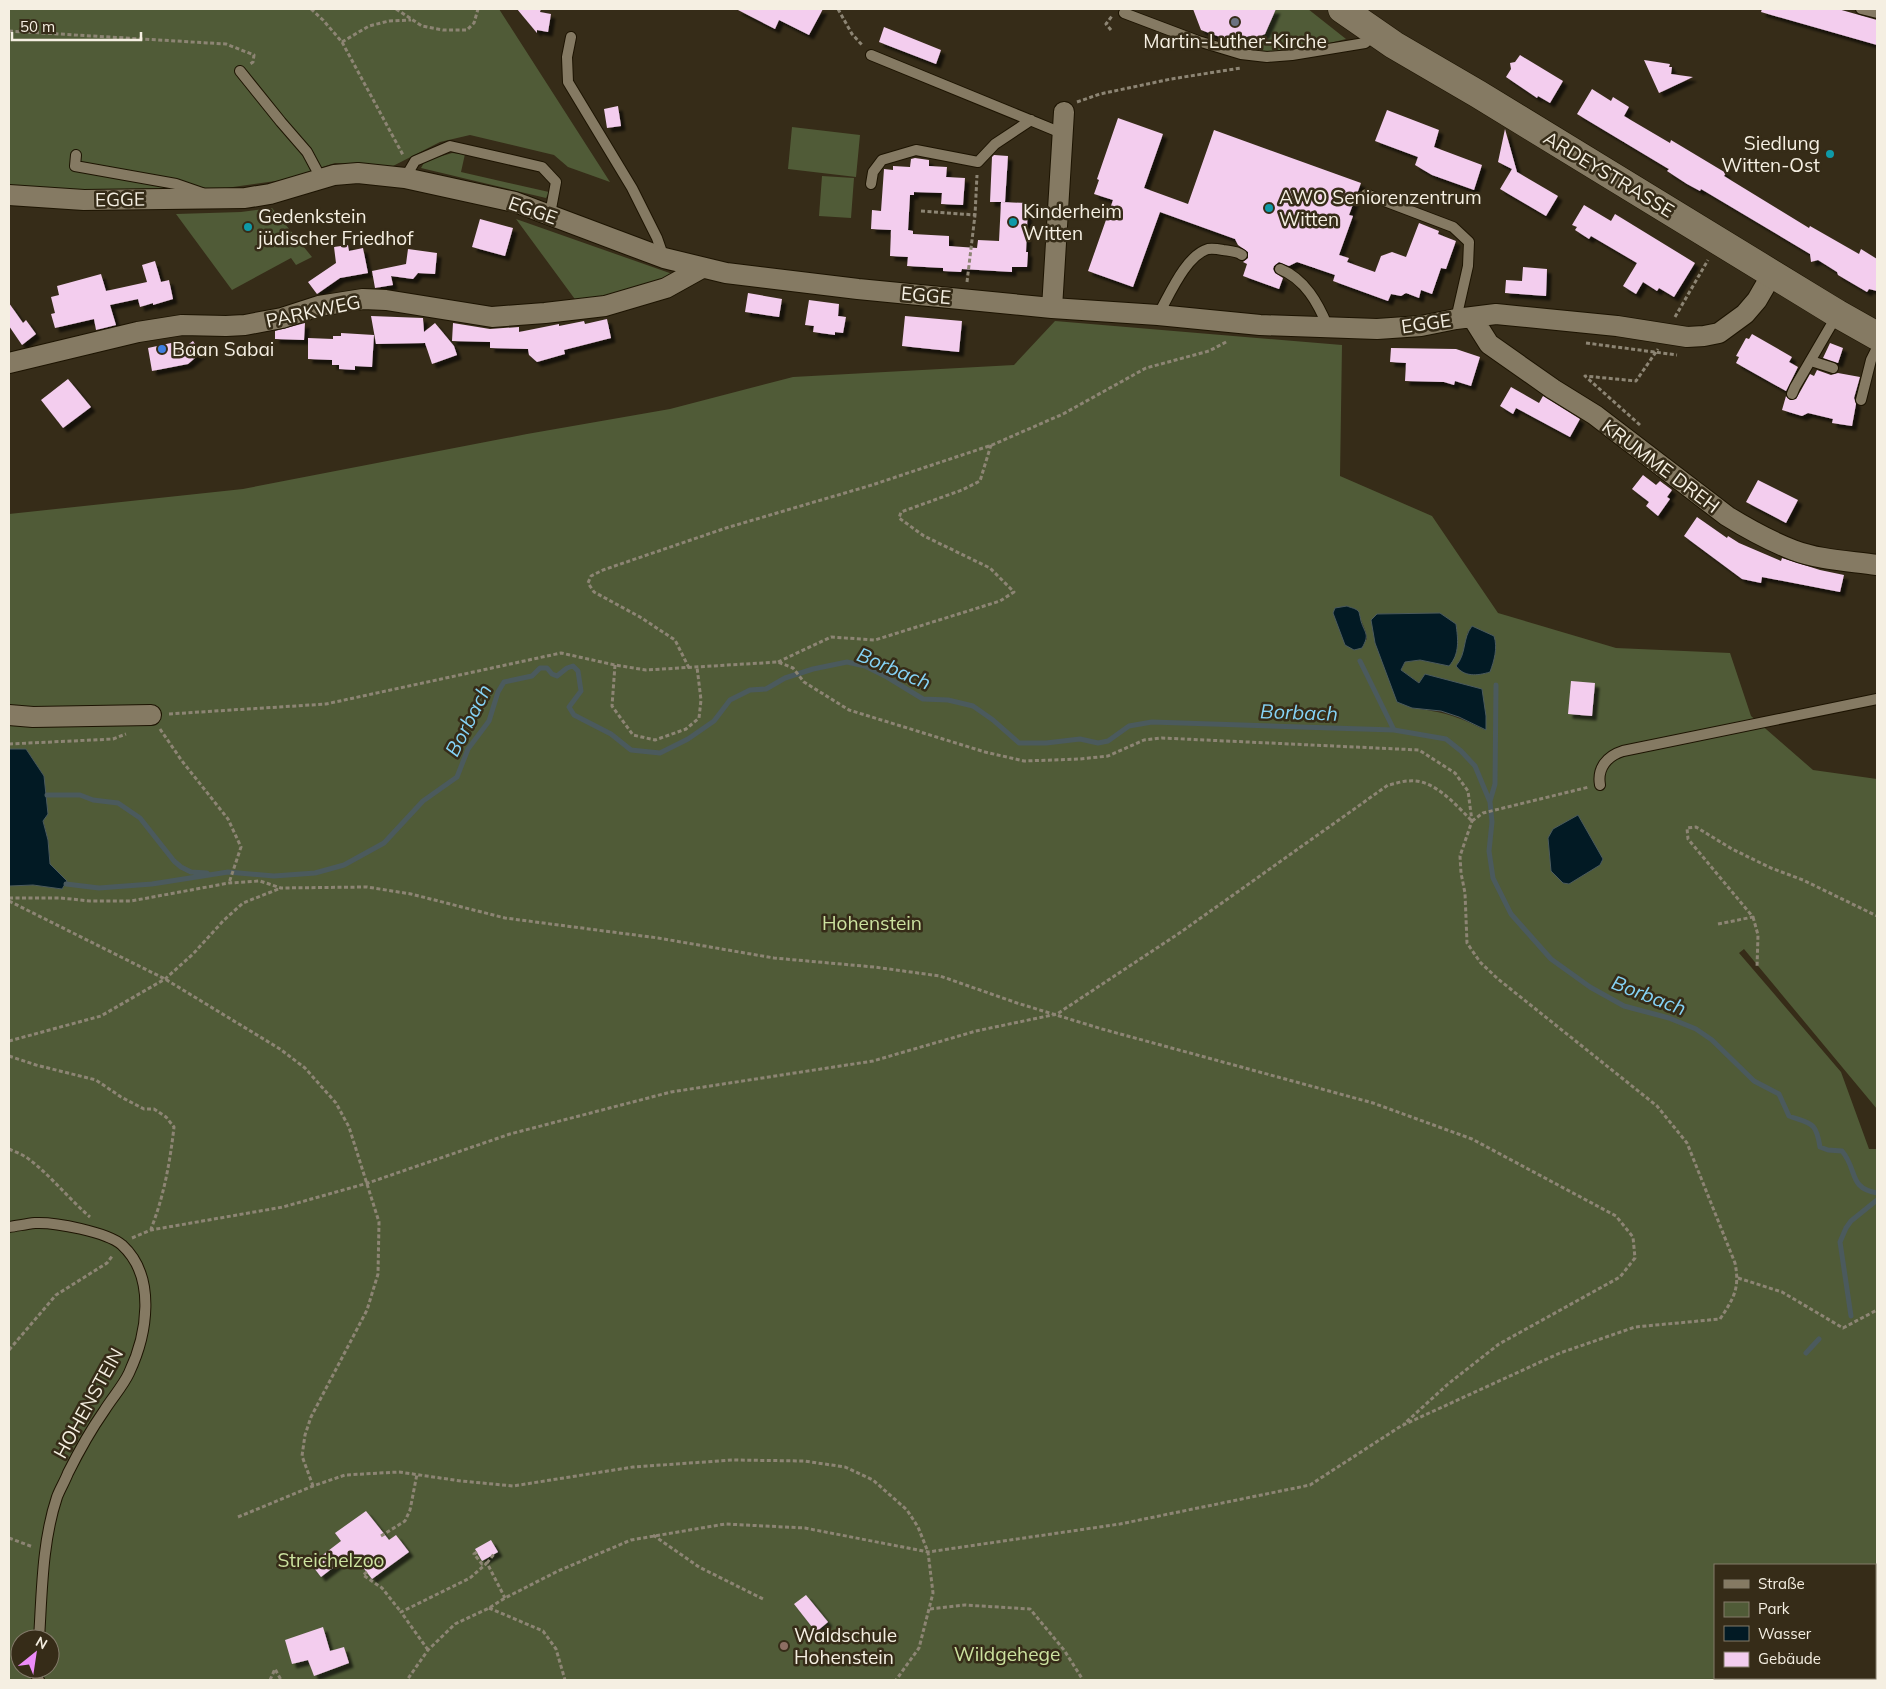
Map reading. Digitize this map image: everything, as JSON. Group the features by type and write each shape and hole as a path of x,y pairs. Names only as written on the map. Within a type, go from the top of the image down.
{"main road":[{"name":"ARDEYSTRASSE","path":"1342,9 1375,33 1877,336"}],"street":[{"path":"1052,308 1064,112"},
{"name":"EGGE","path":"9,195 84,200 245,198 264,195 322,180 334,175 358,173 405,178 515,202 664,258 702,268 772,279 1052,308 1158,315 1260,325 1377,329 1412,327 1496,314 1617,326 1687,337 1719,332 1745,314 1757,300 1772,274"},
{"name":"PARKWEG","path":"9,363 138,332 182,325 244,325 282,318 319,306 364,299 386,300 492,317 605,306 666,288 702,268"},
{"name":"KRUMME DREH","path":"1464,318 1489,344 1553,389 1595,415 1727,516 1746,528 1794,550 1818,556 1877,565"},
{"path":"9,715 33,717 151,715"}],"lane":[{"path":"1861,9 1877,13"},
{"path":"1124,12 1198,41 1241,54 1267,57 1292,55 1365,43 1375,33"},
{"path":"572,37 567,58 568,82 632,188 657,238 664,258"},
{"path":"872,55 1064,134"},
{"path":"240,71 307,152 322,180"},
{"path":"871,184 873,172 882,160 916,150 978,162 995,144 1031,120"},
{"path":"405,178 415,161 450,146 542,167 556,182 550,214"},
{"path":"76,155 75,166 176,184 218,198"},
{"path":"1366,194 1453,227 1469,242 1464,318"},
{"path":"1158,315 1185,268 1197,255 1207,249 1216,248 1238,252 1242,255"},
{"path":"1280,269 1290,273 1306,287 1322,312 1328,327"},
{"path":"1792,394 1838,314"},
{"path":"1861,400 1871,360 1877,348"},
{"path":"1811,362 1833,368"},
{"path":"1600,785 1598,775 1604,763 1612,754 1877,699"},
{"name":"HOHENSTEIN","path":"9,1227 36,1223 58,1225 104,1235 121,1244 134,1260 143,1284 144,1323 138,1349 128,1374 87,1435 57,1496 46,1551 40,1629"}],"path":[{"path":"311,9 342,42 405,159 405,178"},
{"path":"396,9 411,20 433,29 467,30 474,23 478,9"},
{"path":"838,9 852,34 872,55"},
{"path":"342,42 369,26 389,21 411,20"},
{"path":"1106,24 1111,30"},
{"path":"9,31 226,44 254,55 252,62 240,71"},
{"path":"1064,112 1077,102 1100,94 1171,79 1244,68"},
{"path":"965,298 975,215 978,162"},
{"path":"922,211 975,215"},
{"path":"1642,427 1585,376 1636,381 1668,334 1671,325 1708,260 1716,239"},
{"path":"689,668 675,640 640,617 594,592 588,583 592,576 603,570 726,528 872,485 992,445 1063,414 1146,368 1209,351"},
{"path":"151,715 326,704 561,653 616,666 646,670 778,662 831,638 875,640 1000,601 1014,592 990,568 924,536 900,518 901,512 962,490 980,481 992,445"},
{"path":"407,1680 428,1650 455,1624 558,1571 631,1540 724,1524 804,1528 928,1552 1120,1524 1310,1485 1401,1426 1560,1353 1635,1327 1720,1319 1733,1298 1738,1278 1735,1263 1687,1143 1657,1106 1498,980 1480,962 1467,943 1465,893 1460,873 1460,856 1472,821 1468,791 1455,773 1419,750 1162,738 1144,740 1108,756 1024,761 985,752 849,710 804,682 793,668 778,662"},
{"path":"616,666 612,706 633,735 655,740 686,729 699,718 701,700 697,667"},
{"path":"9,744 113,739 148,726 151,715"},
{"path":"151,715 182,761 228,819 241,847 229,883"},
{"path":"9,1350 56,1296 107,1263 121,1244 142,1233 283,1206 368,1183 510,1134 671,1092 873,1062 976,1031 1057,1014 1182,932 1388,785 1410,780 1430,786 1450,799 1472,821"},
{"path":"1472,821 1483,813 1600,785"},
{"path":"1758,968 1758,936 1753,917 1688,839 1687,828 1696,827 1732,849 1771,868 1803,880 1877,916"},
{"path":"9,900 61,898 90,901 131,901 229,883 260,881 281,888 366,887 410,894 504,918 658,938 774,958 874,967 940,976 1017,1003 1102,1029 1374,1103 1472,1139 1616,1216 1633,1237 1635,1258 1620,1277 1499,1344 1448,1384 1401,1426"},
{"path":"9,1042 101,1016 165,978 193,954 224,920 243,903 281,888"},
{"path":"9,900 165,978 280,1049 305,1068 336,1103 349,1126 379,1222 378,1274 366,1310 311,1417 305,1434 302,1456 313,1486"},
{"path":"1718,924 1753,917"},
{"path":"9,1056 96,1080 144,1109 154,1109 166,1117 174,1127 170,1160 159,1210 151,1230"},
{"path":"9,1149 28,1158 56,1182 76,1205 96,1222 104,1235"},
{"path":"1738,1278 1782,1292 1843,1328 1877,1310"},
{"path":"238,1518 313,1486 345,1475 399,1472 513,1486 633,1467 733,1460 804,1462 845,1467 873,1480 907,1510 918,1527 928,1552 933,1593 920,1648 896,1680"},
{"path":"381,1536 405,1521 410,1510 417,1474"},
{"path":"653,1535 699,1567 763,1599"},
{"path":"9,1538 12,1541 46,1551"},
{"path":"477,1552 474,1554 482,1564 488,1563"},
{"path":"401,1612 470,1578 488,1563 494,1554"},
{"path":"487,1557 505,1598"},
{"path":"367,1572 363,1575 382,1588 428,1650"},
{"path":"929,1609 965,1605 1030,1609 1064,1650 1083,1680"},
{"path":"489,1608 543,1631 556,1649 565,1680"},
{"path":"270,1680 276,1669 281,1680"}],"green space":[{"path":"9,9 499,9 610,182 568,167 554,155 470,135 440,142 393,166 335,163 283,180 219,189 109,193 9,185"},
{"path":"1272,9 1308,9 1346,39 1300,49 1268,52 1252,51 1222,42 1231,41 1235,34 1256,38 1265,34 1274,13"},
{"path":"792,127 860,135 856,177 788,169"},
{"path":"452,153 465,154 461,172 549,192 546,198 421,168 425,161"},
{"path":"822,176 854,178 851,218 819,216"},
{"path":"272,208 312,257 296,265 291,258 232,290 176,214 241,212"},
{"path":"516,219 681,277 627,292 577,302"},
{"name":"Hohenstein","path":"1055,321 1342,345 1340,476 1432,516 1498,613 1616,648 1730,653 1751,716 1813,770 1877,779 1877,1109 1744,949 1739,953 1841,1072 1869,1149 1877,1149 1877,1680 9,1680 9,886 33,885 62,889 67,881 50,864 48,840 43,820 44,776 26,749 9,749 9,514 243,489 527,434 670,409 793,377 1014,365","holes":["1333,613 1359,613 1366,633 1367,640","1440,613 1449,666 1420,660 1405,662 1401,670 1485,730 1450,715 1412,708 1377,614","1468,631 1496,642 1493,663 1456,666 1463,655","1551,854 1601,856 1603,859 1552,871"]}],"water":[{"path":"1347,606 1359,612 1366,637 1362,648 1354,650 1345,645 1333,613 1335,608"},
{"path":"1440,613 1456,624 1457,651 1453,661 1449,666 1420,660 1405,662 1401,670 1419,683 1425,674 1482,689 1486,730 1441,711 1412,708 1397,702 1375,643 1371,620 1377,614"},
{"path":"1472,626 1494,636 1496,650 1490,672 1471,675 1459,670 1456,666 1462,656 1467,636"},
{"path":"9,749 26,749 44,776 48,814 43,821 48,840 50,864 67,881 62,889 33,885 9,886"},
{"path":"1578,815 1603,859 1600,865 1569,884 1563,883 1551,871 1548,838 1553,829"}],"building":[{"path":"517,9 541,9 540,12 551,14 548,32 537,30 537,33"},
{"path":"736,9 823,9 809,35 779,20 775,29"},
{"name":"Martin-Luther-Kirche","path":"1193,9 1276,9 1265,34 1256,38 1239,36 1231,41 1201,30"},
{"path":"1762,9 1838,9 1877,20 1877,45 1761,12"},
{"path":"884,27 941,50 936,64 879,42"},
{"path":"1520,55 1563,81 1550,103 1538,96 1537,98 1506,77 1511,69 1510,63 1515,62"},
{"path":"1644,60 1670,64 1669,67 1672,67 1671,74 1693,77 1659,93"},
{"path":"1592,89 1611,101 1613,97 1629,107 1624,116 1670,143 1671,140 1726,173 1724,176 1809,228 1810,226 1859,254 1861,249 1877,259 1877,291 1869,289 1867,292 1838,275 1837,272 1818,260 1811,262 1810,254 1701,189 1700,191 1687,184 1667,171 1669,169 1577,114"},
{"path":"618,106 621,126 607,128 604,109"},
{"path":"1387,110 1439,130 1434,147 1482,165 1474,190 1432,175 1415,165 1418,157 1375,141"},
{"name":"AWO Seniorenzentrum Witten","path":"1118,118 1163,134 1144,188 1188,204 1214,130 1361,183 1349,215 1353,216 1339,255 1349,258 1347,262 1375,272 1381,256 1392,252 1406,257 1419,223 1439,231 1438,234 1456,241 1446,269 1441,268 1432,294 1421,290 1419,298 1406,293 1401,296 1391,294 1388,301 1333,281 1335,275 1297,262 1289,266 1279,262 1273,269 1275,273 1283,278 1279,289 1243,276 1247,264 1243,262 1248,258 1248,252 1238,245 1235,239 1160,212 1133,287 1088,271 1113,200 1094,194 1099,180 1097,179"},
{"path":"1505,129 1517,172 1558,196 1546,216 1500,189 1512,169 1498,162"},
{"path":"994,155 1008,156 1005,202 990,202 992,157"},
{"path":"911,159 929,160 929,166 947,167 946,177 965,178 963,205 941,204 942,193 914,192 914,195 910,195 908,230 913,231 913,234 949,236 949,246 977,248 978,240 999,241 1001,202 1028,203 1027,267 1012,267 1012,272 962,269 961,272 943,271 943,268 907,266 908,257 890,256 891,230 871,229 872,210 881,211 884,169 893,170 893,166 910,167"},
{"path":"1584,205 1611,221 1615,214 1695,263 1674,297 1659,288 1657,291 1643,282 1636,294 1623,286 1637,263 1591,236 1589,239 1575,230 1577,227 1572,225"},
{"path":"480,219 513,228 505,256 472,247"},
{"path":"348,245 349,251 363,248 368,273 340,278 317,294 308,282 336,263 334,247"},
{"path":"408,249 437,253 435,274 418,273 413,279 391,276 393,285 375,288 372,271 406,264"},
{"path":"155,261 161,282 169,280 173,299 140,307 138,299 110,305 116,325 96,330 94,319 55,328 51,314 55,313 51,297 59,295 57,286 101,274 106,291 147,282 142,265"},
{"path":"1523,267 1547,269 1546,296 1505,293 1506,280 1522,281"},
{"path":"748,293 782,299 779,317 745,312"},
{"path":"809,300 839,304 838,316 846,317 843,333 835,332 835,335 813,332 814,326 805,325"},
{"path":"9,303 23,323 26,320 36,334 22,345 9,326"},
{"path":"371,316 423,318 424,332 435,323 454,346 457,355 432,364 425,343 376,344"},
{"path":"905,316 962,321 959,352 902,346"},
{"path":"607,319 611,338 564,350 565,354 537,362 529,355 528,349 490,348 490,342 452,341 453,323 490,329 519,327 519,332 559,324 559,326 584,321 585,324"},
{"path":"305,323 304,340 275,339 275,331"},
{"path":"341,333 374,335 372,367 355,366 355,370 339,369 339,365 332,365 332,360 308,359 308,338 333,339 333,336 341,336"},
{"path":"1752,334 1792,357 1789,362 1798,367 1786,391 1736,363 1739,357 1736,356 1746,338 1749,339"},
{"path":"180,341 182,349 193,341 201,353 188,364 152,371 148,348"},
{"path":"1830,343 1843,348 1838,363 1823,358"},
{"path":"1391,348 1456,349 1480,357 1471,386 1455,381 1454,385 1444,382 1405,381 1406,363 1390,362"},
{"path":"1817,370 1831,375 1838,373 1860,377 1854,398 1856,404 1852,426 1832,423 1833,419 1808,413 1802,416 1782,410 1786,396 1790,400 1796,399 1810,374 1814,376"},
{"path":"68,379 91,407 63,428 41,400"},
{"path":"1511,387 1539,403 1543,396 1580,419 1570,437 1516,408 1513,414 1500,406"},
{"path":"1643,475 1656,485 1660,481 1672,490 1667,497 1670,499 1658,516 1646,506 1649,502 1632,489"},
{"path":"1758,480 1798,500 1786,523 1746,502"},
{"path":"1697,517 1727,538 1728,536 1739,543 1781,561 1782,558 1820,570 1844,575 1840,592 1762,577 1761,583 1742,579 1684,536"},
{"path":"1571,681 1595,683 1592,716 1568,714"},
{"path":"366,1511 389,1540 396,1535 409,1552 372,1579 352,1553 321,1577 311,1564 341,1541 335,1533"},
{"path":"491,1540 498,1552 482,1561 475,1549"},
{"path":"806,1595 828,1622 816,1632 794,1604"},
{"path":"323,1627 330,1651 344,1647 349,1663 314,1676 308,1660 292,1664 285,1640"}],"waterway":[{"path":"1360,661 1394,730"},
{"name":"Borbach","path":"66,884 99,888 152,884 228,872 274,876 315,873 344,865 384,843 423,801 457,777 468,749 489,721 498,692 504,682 532,676 540,668 547,668 552,674 557,676 573,666 578,671 581,691 569,707 574,715 611,734 631,750 660,753 688,739 714,721 730,700 750,690 766,689 785,678 813,669 847,662 865,666 923,699 948,700 973,706 993,720 1019,743 1046,743 1080,739 1098,743 1108,741 1129,726 1152,722 1394,730 1446,739 1475,766 1490,802 1492,822 1489,851 1493,878 1511,914 1551,959 1590,987 1624,1006 1669,1018 1696,1029 1712,1040 1754,1081 1779,1094 1789,1116 1811,1125 1817,1132 1820,1147 1828,1150 1842,1151 1847,1158 1857,1183 1868,1191 1877,1193"},
{"path":"1490,801 1495,784 1496,685"},
{"path":"47,795 80,795 93,800 118,803 140,818 174,861 181,867 191,872 207,873"},
{"path":"1851,1316 1840,1242 1851,1221 1877,1200"},
{"path":"1806,1353 1819,1339"}],"place":[{"name":"Martin-Luther-Kirche","path":"1235,22"},
{"name":"Siedlung Witten-Ost","path":"1830,154"},
{"name":"AWO Seniorenzentrum Witten","path":"1269,208"},
{"name":"Kinderheim Witten","path":"1013,222"},
{"name":"Gedenkstein jüdischer Friedhof","path":"248,227"},
{"name":"Baan Sabai","path":"162,349"},
{"name":"Waldschule Hohenstein","path":"784,1646"}],"park label":[{"name":"Streichelzoo","path":"331,1560"},
{"name":"Wildgehege","path":"1007,1654"}]}
